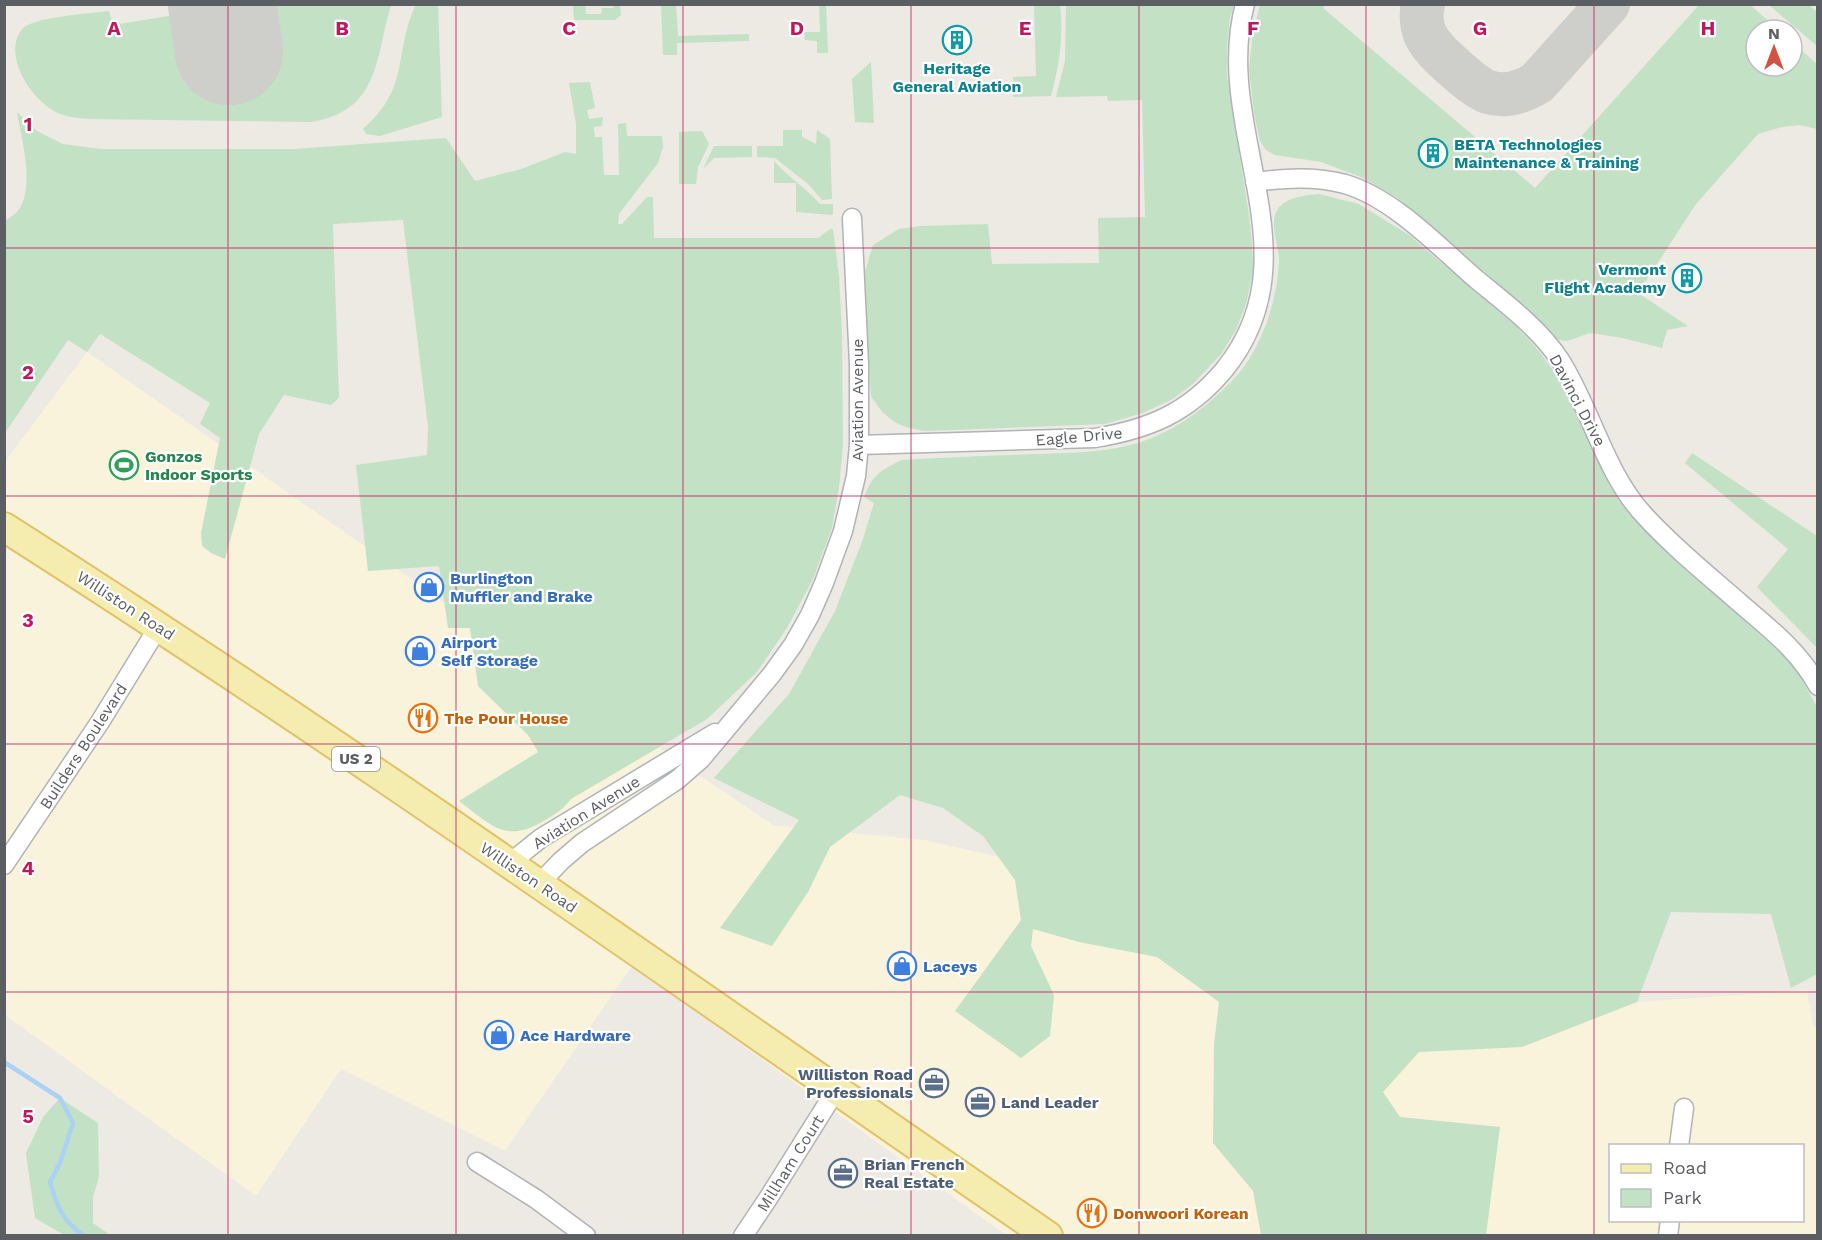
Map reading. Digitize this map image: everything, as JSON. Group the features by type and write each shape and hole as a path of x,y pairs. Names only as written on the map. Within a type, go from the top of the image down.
{"main road":[{"name":"Williston Road","path":"4,527 159,626 510,863 1048,1236"}],"street":[{"name":"Eagle Drive","path":"859,446 1095,438 1139,429 1179,411 1216,380 1247,335 1263,283 1264,245 1238,74 1239,35 1245,4"},
{"name":"Davinci Drive","path":"1255,182 1299,178 1323,179 1365,192 1389,206 1415,226 1520,316 1542,338 1569,375 1626,491 1643,514 1670,541 1781,637 1803,663 1818,686"},
{"name":"Aviation Avenue","path":"539,884 582,843 677,780 701,759 772,675 810,615 843,531 856,476 859,446 859,364 852,218"},
{"name":"Builders Boulevard","path":"4,865 100,722 159,626"},
{"name":"Aviation Avenue","path":"510,863 541,838 727,726"},
{"name":"Millham Court","path":"743,1236 836,1090"},
{"path":"1679,1144 1684,1108"},
{"path":"477,1162 536,1199 586,1236"}],"shaded area":[{"path":"87,352 447,604 773,825 924,840 1637,1002 1807,990 1813,1027 1818,1028 1817,1235 1006,1235 632,966 505,1151 341,1069 256,1196 5,1015 4,463"}],"green space":[{"path":"416,4 438,5 442,117 380,136 366,134 363,129 378,114 395,84 409,22"},
{"path":"264,5 391,5 371,79 363,94 351,106 334,116 312,122 76,118 56,112 46,106 28,86 17,61 15,49 17,37 24,27 53,18 109,11 113,25 181,14 186,58 269,45"},
{"path":"573,5 585,5 586,14 601,14 602,8 613,8 614,5 620,5 621,15 615,20 574,20"},
{"path":"661,5 676,5 678,36 749,34 749,41 677,43 677,55 663,55"},
{"path":"819,5 826,5 828,53 817,53 817,41 805,40 804,32 820,32"},
{"path":"1034,5 1060,5 1061,39 1054,84 1051,96 1013,97 1013,77 1036,76"},
{"path":"1066,5 1234,5 1230,17 1227,47 1227,75 1250,222 1254,268 1246,304 1236,330 1222,353 1194,383 1173,399 1143,413 1105,424 927,431 901,425 888,417 871,396 864,275 873,245 899,229 920,226 988,224 992,264 1099,263 1098,218 1145,217 1142,100 1108,101 1107,96 1056,97 1065,61"},
{"path":"1260,5 1325,5 1323,8 1535,188 1699,5 1750,5 1765,18 1744,18 1744,78 1804,78 1804,53 1817,64 1817,129 1800,125 1782,127 1758,134 1696,204 1638,293 1688,326 1667,330 1662,348 1623,338 1590,333 1567,341 1559,340 1526,308 1396,197 1361,177 1321,162 1275,155 1266,150 1260,141 1254,113 1249,69 1253,32"},
{"path":"1769,5 1809,5 1817,12 1817,46 1804,35 1804,18 1784,18"},
{"path":"871,62 874,123 855,122 852,79"},
{"path":"590,82 595,108 587,110 589,119 603,117 602,126 594,127 595,137 602,137 604,175 619,175 618,124 626,123 627,136 662,136 663,147 658,163 619,214 618,224 622,224 647,197 653,197 654,238 818,238 833,229 839,276 842,333 843,445 839,488 832,528 813,579 787,628 757,672 707,719 571,799 554,815 542,822 529,828 507,831 488,823 459,801 538,752 528,735 478,686 470,628 448,628 439,566 368,571 356,465 427,455 428,427 403,220 333,224 339,398 331,405 284,395 259,434 225,559 202,546 201,533 220,438 200,424 210,403 100,334 87,352 68,340 5,433 5,221 16,213 22,203 27,178 17,112 37,131 63,144 101,149 294,149 446,138 475,181 521,169 565,152 576,154 576,124 569,83"},
{"path":"783,130 802,130 802,137 816,144 817,130 830,139 832,199 822,200 808,184 775,158 757,157 757,146 783,146"},
{"path":"702,131 709,144 698,167 696,184 679,184 679,132"},
{"path":"714,146 752,146 752,157 714,158 703,169"},
{"path":"774,161 820,204 833,204 833,215 796,212 796,183 774,183"},
{"path":"1319,194 1359,204 1409,235 1518,328 1539,351 1564,386 1606,477 1635,519 1663,547 1773,643 1797,671 1817,707 1817,974 1791,988 1771,914 1671,912 1637,1002 1522,1047 1419,1052 1383,1092 1400,1117 1500,1127 1486,1235 1261,1235 1253,1191 1213,1143 1214,1044 1219,1002 1157,957 1079,942 1033,929 1031,946 1054,995 1050,1036 1021,1058 955,1011 1021,920 1015,880 983,836 943,808 900,795 830,847 808,892 772,946 720,928 799,820 714,778 789,694 835,611 863,539 874,503 864,497 874,478 883,470 902,460 1094,451 1130,445 1176,426 1216,396 1248,361 1267,321 1278,277 1279,257 1275,235 1275,215 1282,205 1291,199"},
{"path":"1692,453 1817,536 1817,648 1757,587 1788,549 1685,463"},
{"path":"60,1098 98,1123 99,1177 93,1197 93,1223 110,1235 64,1235 35,1218 26,1153 43,1117"}],"waterway":[{"path":"4,1062 60,1098 73,1123 60,1163 50,1182 61,1212 70,1224 84,1236"}],"taxiway":[{"path":"1423,4 1424,30 1435,49 1474,84 1495,94 1520,91 1537,83 1608,4"}],"runway":[{"path":"222,4 229,51"}],"place":[{"name":"Heritage General Aviation","path":"957,40"},
{"name":"BETA Technologies Maintenance & Training","path":"1433,153"},
{"name":"Vermont Flight Academy","path":"1687,278"},
{"name":"Gonzos Indoor Sports","path":"124,465"},
{"name":"Burlington Muffler and Brake","path":"429,587"},
{"name":"Airport Self Storage","path":"420,651"},
{"name":"The Pour House","path":"423,718"},
{"name":"Laceys","path":"902,966"},
{"name":"Ace Hardware","path":"499,1035"},
{"name":"Williston Road Professionals","path":"934,1083"},
{"name":"Land Leader","path":"980,1102"},
{"name":"Brian French Real Estate","path":"843,1173"},
{"name":"Donwoori Korean","path":"1092,1213"}]}
